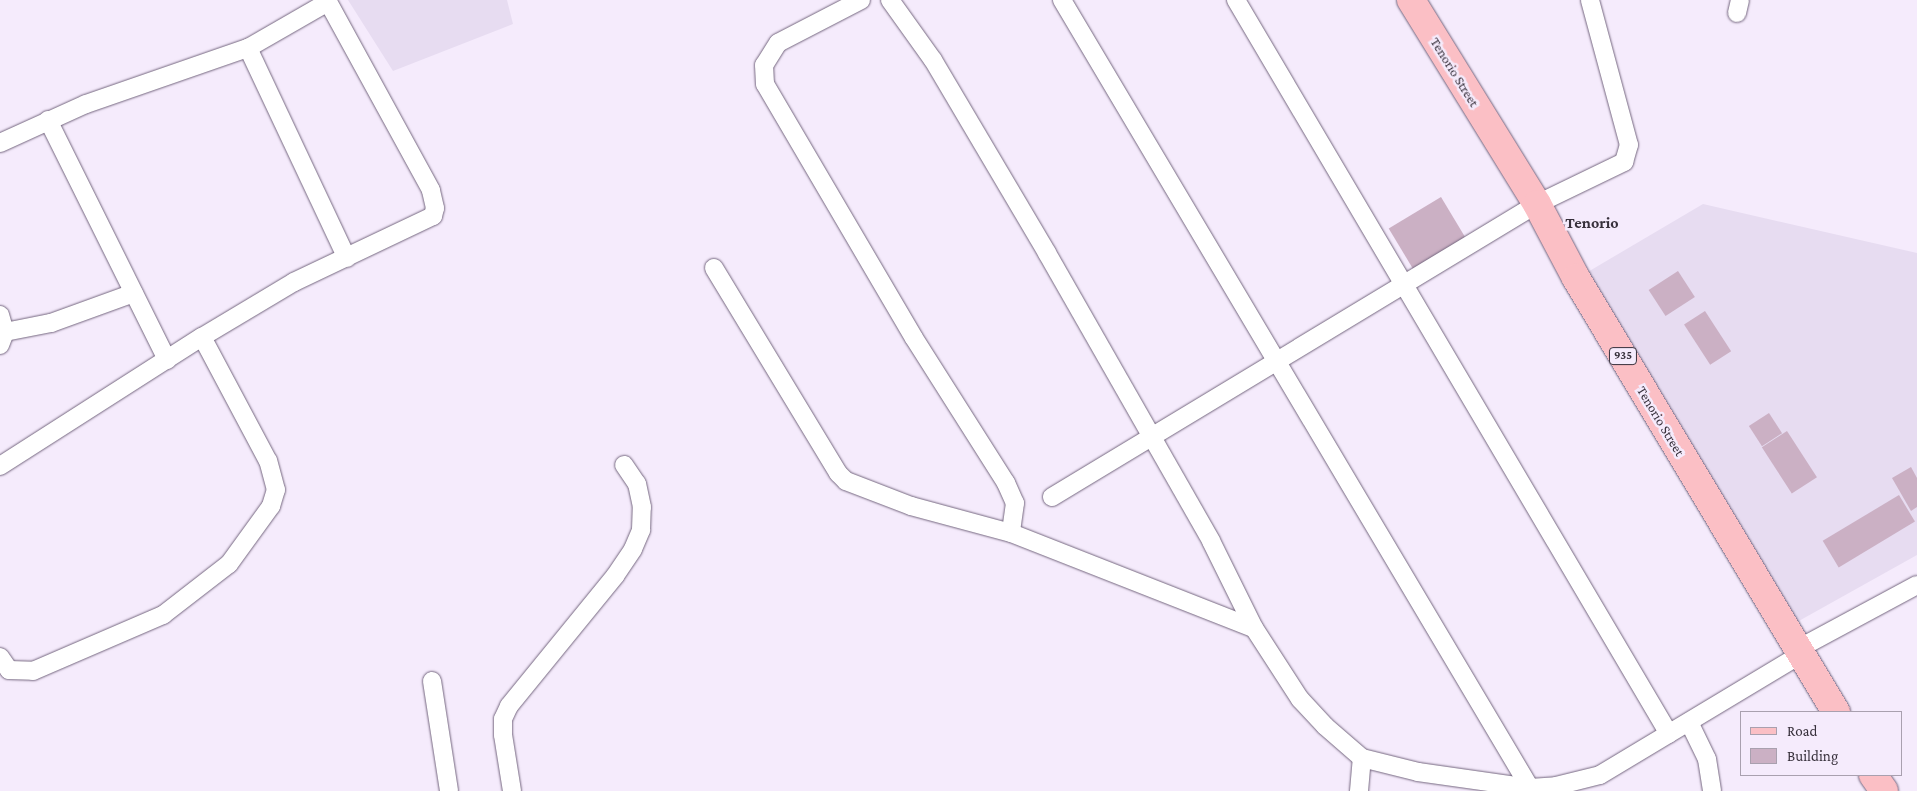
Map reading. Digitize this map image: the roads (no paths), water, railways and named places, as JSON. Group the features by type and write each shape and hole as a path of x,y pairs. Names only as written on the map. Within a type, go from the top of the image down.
{"main road":[{"name":"Tenorio Street","path":"1411,0 1537,204 1576,278 1835,711"},
{"path":"1874,776 1884,791"}],"street":[{"path":"861,0 778,43 764,65 765,84 914,338 1006,483 1015,503 1011,533"},
{"path":"890,0 933,60 1153,437 1254,628 1300,699 1325,726 1362,758 1418,772 1530,788 1556,786 1600,775 1800,652 1917,585"},
{"path":"1062,0 1530,788"},
{"path":"1236,0 1669,734"},
{"path":"1052,498 1276,360 1404,287 1537,204 1618,167 1628,158 1629,145 1590,0"},
{"path":"0,143 48,120 143,83 248,48 328,1 431,190 436,208 433,216 426,222 294,282 202,337 0,466"},
{"path":"248,48 346,258"},
{"path":"48,120 166,360"},
{"path":"714,268 838,473 846,481 911,506 1011,533 1254,628"},
{"path":"0,315 3,338 52,323 134,293"},
{"path":"0,657 9,670 33,671 163,615 229,564 271,506 276,490 268,461 202,337"},
{"path":"512,791 503,735 503,719 509,706 615,576 633,549 641,530 642,507 637,484 624,465"},
{"path":"432,681 449,791"},
{"path":"1689,722 1707,759 1712,791"},
{"path":"1359,791 1362,758"}],"district":[{"name":"Tenorio","path":"1592,223"}]}
